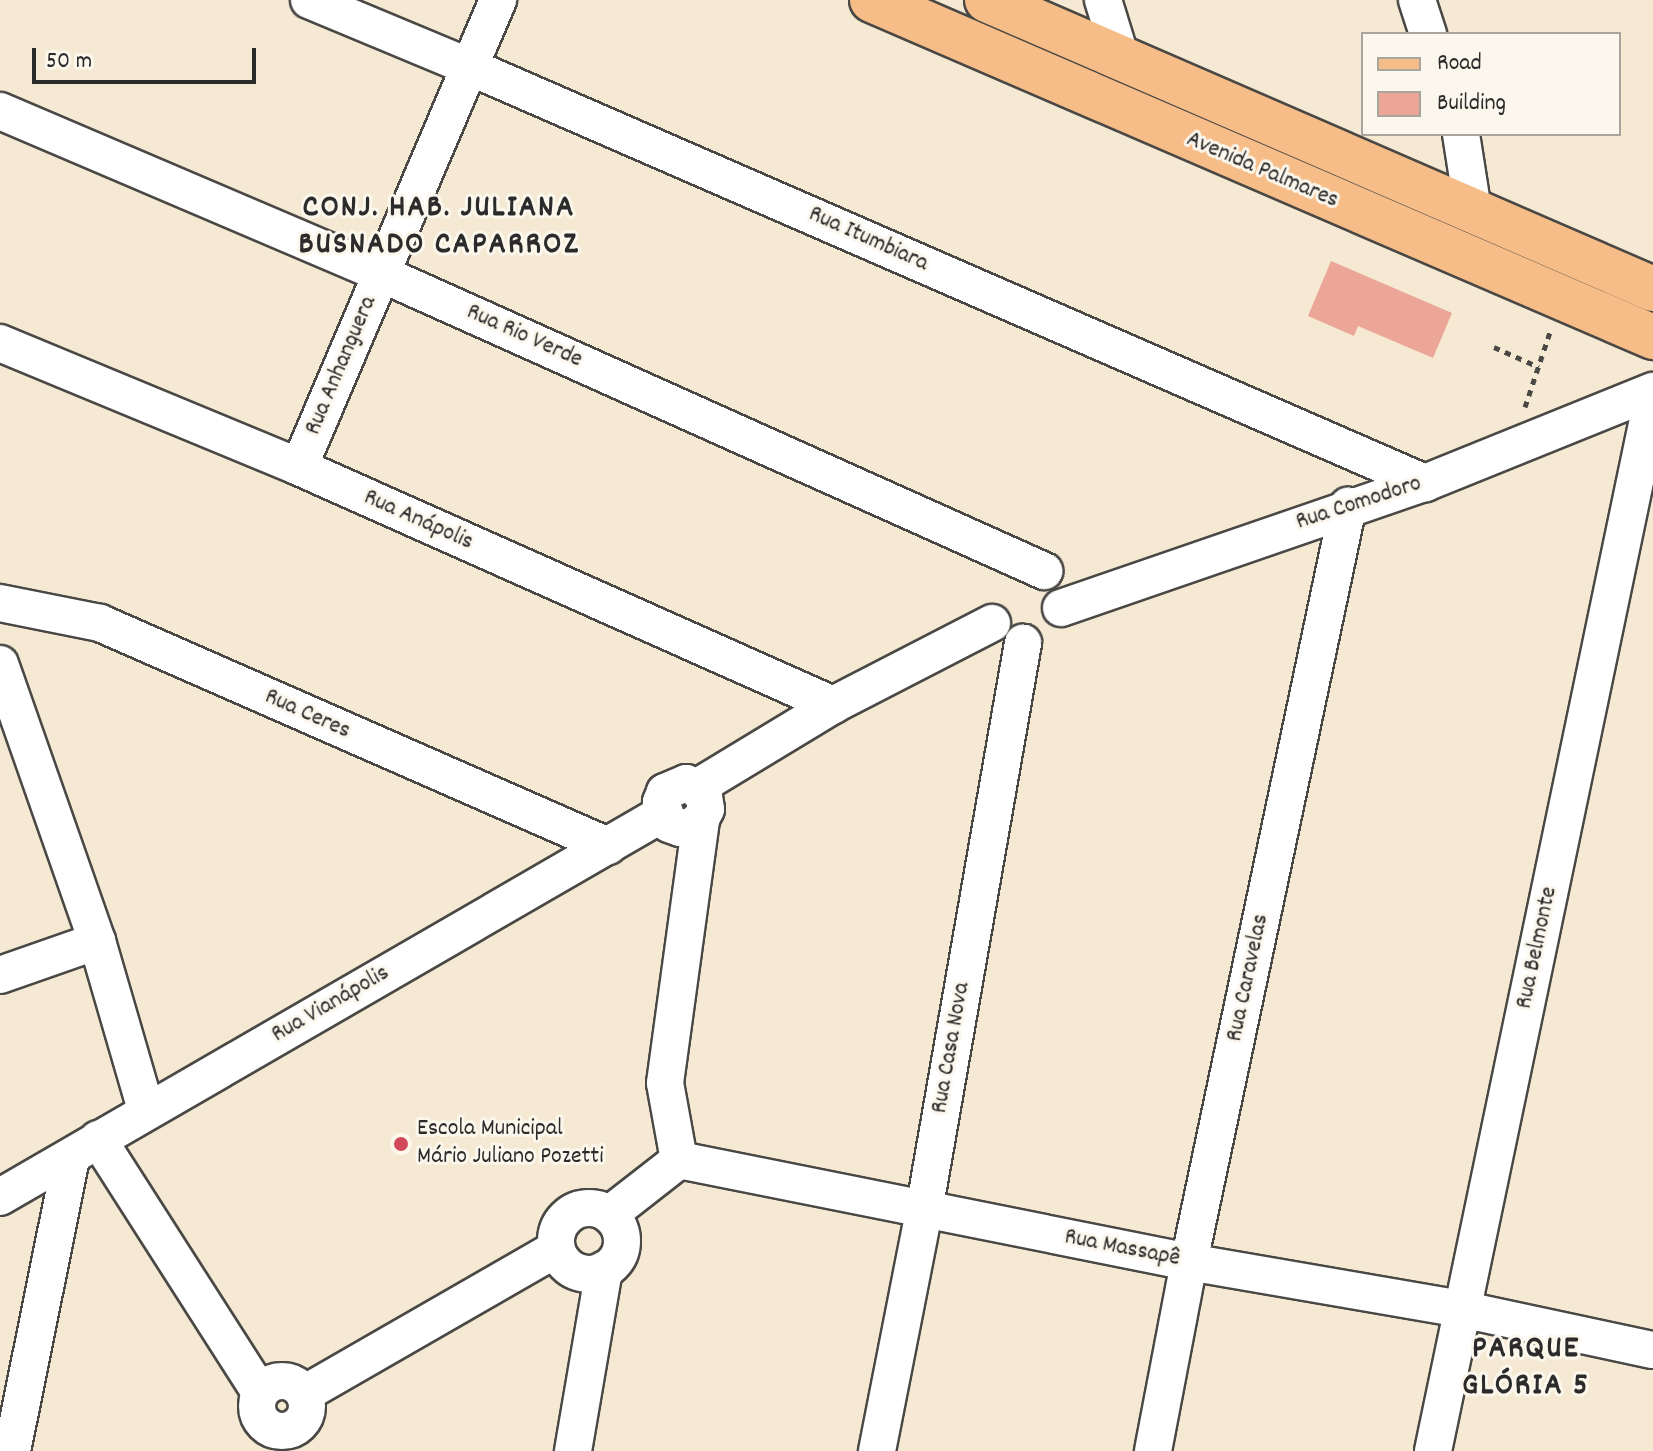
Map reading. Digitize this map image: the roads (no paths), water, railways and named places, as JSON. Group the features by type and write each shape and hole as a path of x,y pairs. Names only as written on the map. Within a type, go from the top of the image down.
{"main road":[{"name":"Avenida Palmares","path":"872,0 1110,106 1653,337"},
{"name":"Avenida Palmares","path":"987,0 1653,289"},
{"path":"1110,106 1121,58"}],"street":[{"name":"Rua Itumbiara","path":"309,0 470,67 1425,483"},
{"name":"Rua Anhanguera","path":"299,467 498,0"},
{"path":"1103,0 1121,58"},
{"path":"1417,0 1427,32"},
{"name":"Rua Rio Verde","path":"0,111 382,274 1044,571"},
{"path":"1461,136 1473,211"},
{"name":"Rua Anápolis","path":"0,343 299,467 833,705"},
{"name":"Rua Comodoro","path":"1061,608 1348,506 1425,483 1653,393"},
{"name":"Rua Belmonte","path":"1433,1451 1630,516 1653,393"},
{"name":"Rua Caravelas","path":"1153,1451 1189,1262 1348,506"},
{"path":"1018,570 1044,571 1060,587 1061,608 1035,639 1017,646 1005,640 992,623 990,610 1003,586 1018,570"},
{"name":"Rua Ceres","path":"0,603 100,623 608,846"},
{"path":"610,1214 679,1160 665,1083 699,803 833,705 992,623"},
{"name":"Rua Casa Nova","path":"877,1451 924,1211 1023,643"},
{"path":"0,664 12,739 97,941 146,1110"},
{"name":"Rua Vianápolis","path":"0,1197 662,814 661,802 665,792 686,783 699,803"},
{"path":"0,975 97,941"},
{"path":"12,1451 53,1246 84,1149"},
{"path":"84,1149 260,1392"},
{"name":"Rua Massapê","path":"679,1160 1189,1262 1461,1309 1653,1350"},
{"path":"0,1197 21,1193 32,1199 39,1208 53,1246"},
{"path":"594,1207 610,1214 621,1229 622,1247 614,1264 598,1274 580,1273 564,1263 556,1249 556,1232 564,1217 578,1209 594,1207"},
{"path":"304,1394 556,1249"},
{"path":"573,1451 604,1270"},
{"path":"283,1380 296,1384 304,1394 307,1407 303,1419 284,1440 260,1419 257,1405 260,1392 270,1383 283,1380"}],"place":[{"name":"Escola Municipal Mário Juliano Pozetti","path":"401,1144"}],"district":[{"name":"CONJ. HAB. JULIANA BUSNADO CAPARROZ","path":"439,228"},
{"name":"PARQUE GLÓRIA 5","path":"1526,1370"}]}
